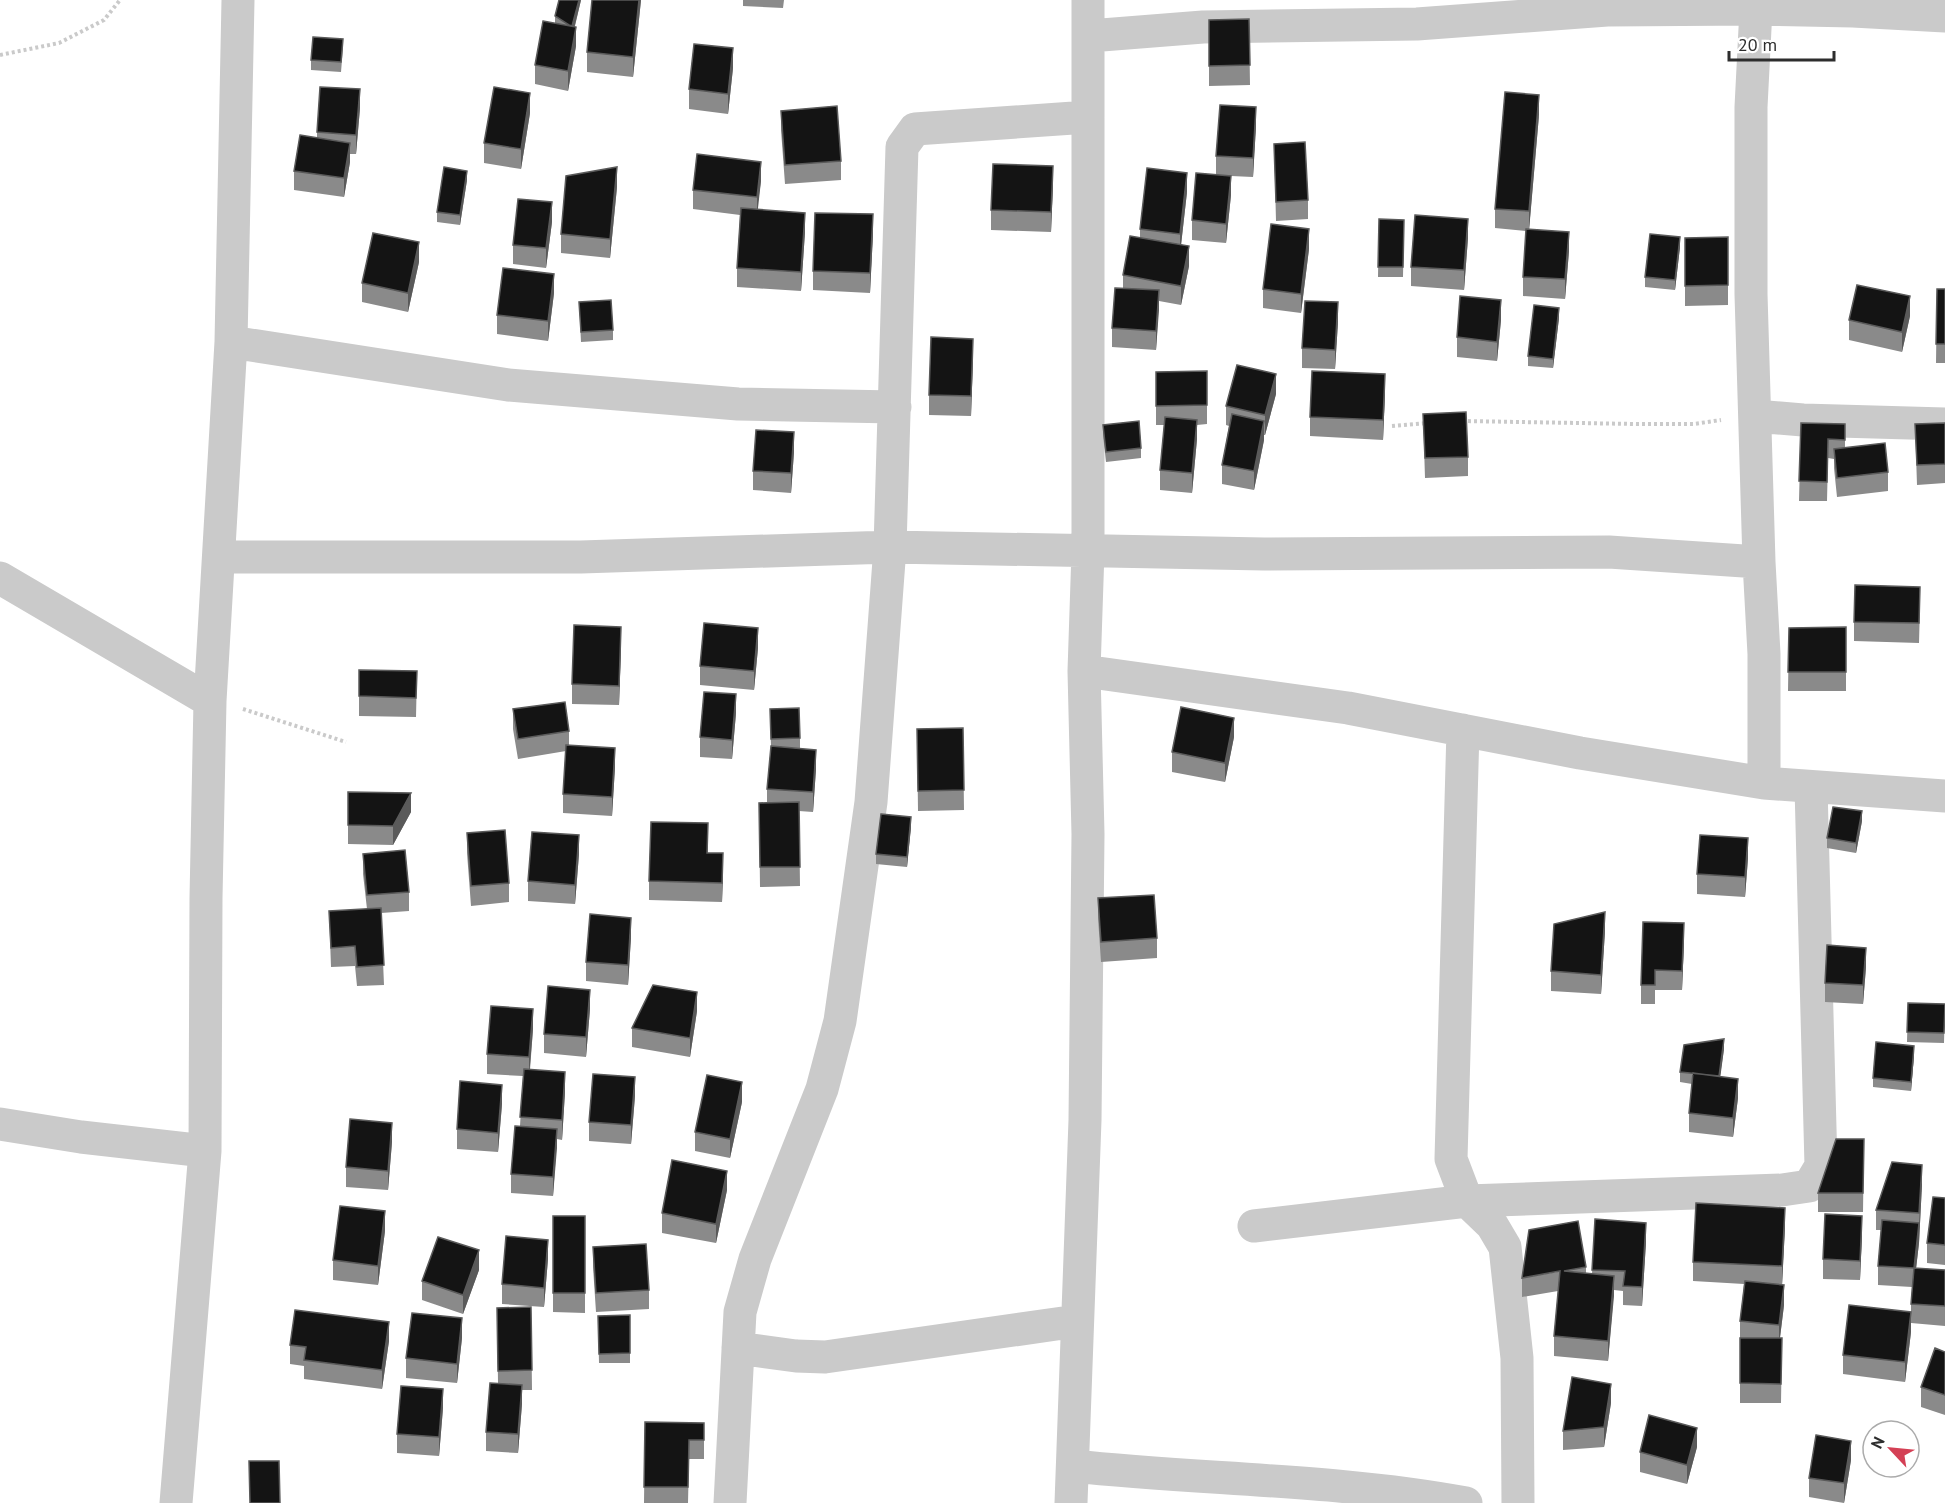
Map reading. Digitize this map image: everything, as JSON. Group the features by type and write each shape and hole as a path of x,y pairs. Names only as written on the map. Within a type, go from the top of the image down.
{"street":[{"path":"176,1503 205,1151 206,898 210,701 231,342 238,0"},
{"path":"1071,1503 1085,1120 1088,834 1084,671 1088,551 1088,0"},
{"path":"1089,36 1203,27 1417,24 1607,10 1755,9 1945,16"},
{"path":"1755,9 1751,107 1751,294 1764,654 1764,783"},
{"path":"730,1503 740,1312 755,1259 822,1089 840,1021 871,802 890,548 902,147 915,129 1088,117"},
{"path":"231,342 293,354 520,387 738,404 895,407"},
{"path":"1755,416 1803,420 1945,424"},
{"path":"219,557 592,556 890,548 1263,554 1609,552 1759,562"},
{"path":"0,578 210,701"},
{"path":"1084,671 1348,708 1580,753 1764,783 1945,796"},
{"path":"1463,730 1451,1158 1467,1201 1492,1225 1505,1247 1517,1358 1518,1503"},
{"path":"1254,1226 1467,1201 1782,1190 1809,1186 1821,1166 1811,787"},
{"path":"0,1124 81,1137 205,1151"},
{"path":"738,1348 796,1356 825,1357 1077,1321"},
{"path":"1073,1466 1180,1476 1305,1483 1420,1495 1466,1503"}],"path":[{"path":"0,55 59,42 104,20 120,0"},
{"path":"1456,421 1694,424 1755,416"},
{"path":"1392,426 1435,423"},
{"path":"210,701 346,742"}],"building":[{"path":"559,0 579,0 572,26 555,16"},
{"path":"592,0 639,0 633,57 587,52"},
{"path":"1249,19 1250,65 1209,66 1209,20"},
{"path":"543,21 576,27 568,71 535,65"},
{"path":"313,37 343,39 341,62 311,60"},
{"path":"694,44 733,48 728,94 689,89"},
{"path":"320,87 360,89 356,135 317,132"},
{"path":"494,87 530,93 521,149 484,143"},
{"path":"1505,92 1539,95 1529,211 1495,209"},
{"path":"1220,105 1256,107 1253,158 1216,156"},
{"path":"837,106 841,161 785,165 781,111"},
{"path":"300,135 350,143 344,178 294,171"},
{"path":"1305,142 1308,200 1276,202 1274,144"},
{"path":"697,154 761,162 757,197 693,190"},
{"path":"993,164 1053,166 1051,212 991,210"},
{"path":"444,167 467,171 460,215 437,212"},
{"path":"617,167 610,239 561,234 566,176"},
{"path":"1147,168 1187,173 1180,234 1140,229"},
{"path":"1196,173 1231,176 1226,224 1192,220"},
{"path":"518,199 552,202 546,248 513,245"},
{"path":"741,208 805,213 801,272 737,268"},
{"path":"815,213 873,214 870,273 813,271"},
{"path":"1415,215 1468,219 1464,270 1411,267"},
{"path":"1379,219 1404,220 1403,267 1378,267"},
{"path":"1271,224 1309,229 1301,294 1263,289"},
{"path":"1526,229 1569,232 1565,279 1523,277"},
{"path":"373,233 419,242 408,293 362,283"},
{"path":"1650,234 1680,237 1675,280 1645,277"},
{"path":"1130,236 1189,246 1181,286 1123,275"},
{"path":"1728,237 1728,285 1685,286 1685,238"},
{"path":"503,268 554,274 548,321 497,315"},
{"path":"1857,285 1910,296 1902,332 1849,320"},
{"path":"1115,288 1159,290 1156,331 1112,328"},
{"path":"1937,289 1945,289 1945,344 1936,344"},
{"path":"1460,296 1501,300 1497,342 1457,337"},
{"path":"611,300 613,330 581,332 579,302"},
{"path":"1305,301 1338,302 1335,350 1302,348"},
{"path":"1534,305 1559,308 1553,359 1528,356"},
{"path":"931,337 973,339 971,396 929,395"},
{"path":"1237,365 1276,374 1265,415 1226,406"},
{"path":"1207,371 1207,405 1156,406 1156,372"},
{"path":"1312,371 1385,374 1383,420 1310,417"},
{"path":"1466,412 1468,457 1425,458 1423,414"},
{"path":"1232,414 1264,421 1254,471 1222,465"},
{"path":"1165,417 1197,420 1192,473 1160,470"},
{"path":"1139,421 1141,448 1106,452 1103,425"},
{"path":"1801,423 1845,424 1845,440 1828,439 1827,482 1799,481"},
{"path":"1945,423 1945,464 1917,465 1915,424"},
{"path":"756,430 794,432 791,473 753,471"},
{"path":"1885,443 1888,472 1837,478 1834,449"},
{"path":"1855,585 1920,587 1919,623 1854,622"},
{"path":"704,623 758,628 754,671 700,666"},
{"path":"574,625 621,627 619,686 572,684"},
{"path":"1846,627 1846,672 1788,672 1789,628"},
{"path":"359,670 417,671 416,698 359,696"},
{"path":"704,692 736,694 732,740 700,737"},
{"path":"565,702 569,731 518,739 513,709"},
{"path":"1181,707 1234,718 1225,763 1172,752"},
{"path":"799,708 800,738 771,739 770,709"},
{"path":"963,728 964,790 918,791 917,729"},
{"path":"566,745 615,748 612,797 563,794"},
{"path":"771,746 816,750 813,792 767,789"},
{"path":"348,792 411,793 393,826 348,825"},
{"path":"799,802 800,867 760,867 759,803"},
{"path":"1833,807 1862,811 1856,843 1827,838"},
{"path":"881,814 911,817 907,857 876,854"},
{"path":"651,822 708,823 707,853 723,853 722,883 649,881"},
{"path":"505,830 509,883 471,886 467,833"},
{"path":"532,832 579,835 575,885 528,881"},
{"path":"1700,835 1748,838 1745,877 1697,874"},
{"path":"405,850 409,892 367,895 363,854"},
{"path":"1154,895 1157,938 1101,942 1098,898"},
{"path":"381,908 384,965 357,967 355,946 331,948 329,911"},
{"path":"1605,912 1601,975 1551,971 1554,924"},
{"path":"590,914 631,918 628,965 586,962"},
{"path":"1643,922 1684,923 1682,971 1655,970 1655,985 1641,985"},
{"path":"1827,945 1866,948 1863,985 1825,983"},
{"path":"653,985 697,992 690,1038 632,1028"},
{"path":"548,986 590,990 586,1037 544,1034"},
{"path":"1908,1003 1945,1004 1944,1033 1907,1032"},
{"path":"491,1006 533,1009 529,1057 487,1054"},
{"path":"1724,1039 1719,1076 1680,1072 1684,1045"},
{"path":"1876,1042 1914,1046 1911,1082 1873,1078"},
{"path":"524,1069 565,1072 562,1120 520,1117"},
{"path":"1693,1073 1738,1079 1733,1118 1689,1113"},
{"path":"593,1074 635,1077 631,1125 589,1122"},
{"path":"707,1075 742,1082 730,1139 695,1132"},
{"path":"460,1081 502,1085 498,1133 457,1129"},
{"path":"350,1119 392,1123 388,1171 346,1167"},
{"path":"515,1126 557,1129 553,1177 511,1174"},
{"path":"1836,1139 1864,1139 1863,1193 1818,1193"},
{"path":"672,1160 727,1171 716,1224 662,1213"},
{"path":"1892,1162 1922,1165 1919,1213 1876,1210"},
{"path":"1933,1197 1945,1198 1945,1245 1927,1243"},
{"path":"1696,1203 1785,1208 1782,1266 1693,1262"},
{"path":"340,1206 385,1211 378,1266 333,1260"},
{"path":"1825,1214 1862,1216 1860,1261 1823,1259"},
{"path":"553,1216 585,1216 585,1293 553,1293"},
{"path":"1595,1219 1646,1223 1642,1287 1623,1286 1625,1271 1592,1270"},
{"path":"1882,1220 1919,1223 1914,1268 1878,1266"},
{"path":"1578,1221 1586,1267 1564,1271 1614,1276 1608,1341 1554,1336 1560,1271 1522,1278 1529,1230"},
{"path":"506,1236 548,1240 544,1288 502,1284"},
{"path":"438,1237 479,1250 463,1295 422,1281"},
{"path":"646,1244 649,1290 596,1293 593,1247"},
{"path":"1914,1268 1945,1270 1945,1306 1911,1304"},
{"path":"1745,1281 1784,1285 1779,1325 1740,1321"},
{"path":"1849,1305 1911,1312 1905,1362 1843,1355"},
{"path":"531,1307 532,1370 498,1371 497,1308"},
{"path":"295,1310 389,1322 382,1370 304,1360 306,1347 290,1345"},
{"path":"412,1313 462,1318 457,1364 406,1358"},
{"path":"630,1315 630,1353 599,1354 598,1316"},
{"path":"1740,1338 1782,1338 1781,1384 1740,1383"},
{"path":"1935,1348 1945,1352 1945,1395 1921,1387"},
{"path":"1572,1377 1611,1384 1604,1427 1563,1431"},
{"path":"490,1383 522,1385 518,1434 486,1432"},
{"path":"401,1386 443,1389 439,1437 397,1434"},
{"path":"1649,1415 1697,1428 1687,1465 1640,1452"},
{"path":"645,1422 704,1423 704,1440 689,1440 688,1487 644,1487"},
{"path":"1816,1435 1851,1441 1844,1483 1809,1478"},
{"path":"249,1461 279,1461 280,1503 250,1503"}]}
